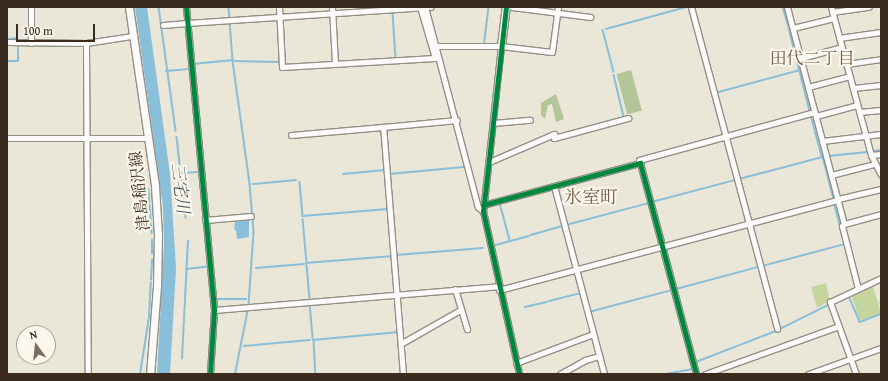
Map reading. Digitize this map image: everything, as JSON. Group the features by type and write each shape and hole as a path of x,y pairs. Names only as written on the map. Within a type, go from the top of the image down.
{"main road":[{"name":"津島稲沢線","path":"129,7 155,186 158,235 157,286 150,374"},
{"path":"501,46 506,7"}],"street":[{"path":"31,7 31,43"},
{"path":"186,7 214,310 210,374"},
{"path":"279,7 282,67 435,58 434,46"},
{"path":"332,7 335,64"},
{"path":"512,7 557,10 590,17"},
{"path":"690,7 777,329"},
{"path":"787,7 838,199 844,224 842,226 858,289"},
{"path":"869,7 832,10 871,155 874,164 881,175"},
{"path":"163,25 424,8 456,120 478,207 483,211"},
{"path":"434,46 501,46 552,52 557,10"},
{"path":"793,28 834,18"},
{"path":"839,38 881,32"},
{"path":"7,42 86,43 132,36"},
{"path":"86,43 88,374"},
{"path":"501,46 483,211 518,374"},
{"path":"801,58 842,47"},
{"path":"846,64 881,59"},
{"path":"808,87 850,76"},
{"path":"853,88 881,85"},
{"path":"639,160 815,114 858,105"},
{"path":"859,112 881,110"},
{"path":"489,162 554,134 554,138 628,118"},
{"path":"291,135 456,120"},
{"path":"493,123 530,120"},
{"path":"383,127 402,342 403,374"},
{"path":"822,141 881,134"},
{"path":"7,138 147,138"},
{"path":"871,155 881,154"},
{"path":"483,205 640,163 696,374"},
{"path":"831,175 874,164"},
{"path":"554,186 604,374"},
{"path":"214,310 455,289 499,288 662,247 881,188"},
{"path":"844,224 881,214"},
{"path":"205,220 251,216"},
{"path":"856,374 830,302 881,278"},
{"path":"455,289 460,310 467,329"},
{"path":"402,342 460,310"},
{"path":"705,374 839,326"},
{"path":"516,363 593,334"},
{"path":"808,374 881,348"},
{"path":"560,374 584,360 599,356"}],"green space":[{"path":"631,70 642,111 627,114 617,74"},
{"path":"556,94 564,119 556,122 552,104 548,105 545,119 541,115 541,103"},
{"path":"826,283 830,301 817,308 811,287"},
{"path":"872,284 881,313 860,321 851,294"}],"water":[{"path":"135,7 147,7 170,174 176,268 170,374 157,374 164,246 163,207"},
{"path":"249,220 249,237 237,239 236,230 234,230 235,222"}],"waterway":[{"path":"159,7 176,131"},
{"path":"229,7 233,61 250,184 254,232 249,305"},
{"path":"606,29 687,7"},
{"path":"783,7 788,25"},
{"path":"484,44 488,9"},
{"path":"393,13 396,58"},
{"path":"789,28 810,111"},
{"path":"603,30 614,72"},
{"path":"8,39 17,38"},
{"path":"7,61 18,61 18,45"},
{"path":"193,64 233,60"},
{"path":"235,61 279,62"},
{"path":"166,71 187,69"},
{"path":"715,93 800,70"},
{"path":"614,75 624,117"},
{"path":"811,115 822,156"},
{"name":"三宅川","path":"177,137 186,218"},
{"path":"874,151 881,150"},
{"path":"829,156 867,152"},
{"path":"823,157 834,199"},
{"path":"739,179 823,157"},
{"path":"389,174 464,167"},
{"path":"343,174 385,170"},
{"name":"三宅川","path":"183,173 198,172"},
{"path":"253,184 296,180"},
{"path":"652,202 735,180"},
{"path":"300,182 303,216 388,209"},
{"path":"149,189 152,233"},
{"path":"834,202 840,225"},
{"path":"500,203 510,241"},
{"path":"566,225 649,203"},
{"path":"303,219 307,263"},
{"path":"531,235 563,226"},
{"path":"492,246 529,236"},
{"path":"152,240 152,254"},
{"path":"182,359 188,241"},
{"path":"395,242 399,292"},
{"path":"762,266 845,244"},
{"path":"396,255 483,248"},
{"path":"211,251 212,257"},
{"path":"306,263 393,256"},
{"path":"151,280 152,260"},
{"path":"212,260 216,299 246,299"},
{"path":"256,268 304,264"},
{"path":"307,265 310,300"},
{"path":"186,269 206,267"},
{"path":"676,289 758,267"},
{"path":"140,374 149,317 151,283"},
{"path":"589,312 672,290"},
{"path":"549,301 580,293"},
{"path":"400,296 403,339"},
{"path":"849,296 860,322 881,314"},
{"path":"525,307 546,302"},
{"path":"310,303 313,338"},
{"path":"696,362 776,331 828,305"},
{"path":"235,374 248,309"},
{"path":"313,340 399,332"},
{"path":"244,346 310,340"},
{"path":"314,341 316,374"},
{"path":"665,374 692,369 692,367"},
{"path":"683,374 689,374"}],"cycle path":[{"path":"186,7 214,310 210,374"},
{"path":"506,7 483,211 519,374"},
{"path":"483,205 640,163 696,374"}],"district":[{"name":"田代二丁目","path":"812,58"},
{"name":"氷室町","path":"591,197"}]}
